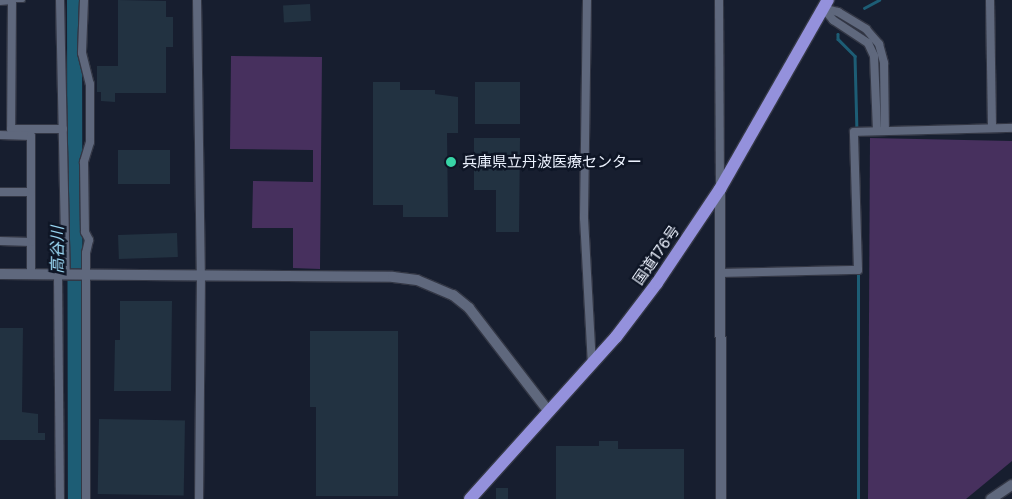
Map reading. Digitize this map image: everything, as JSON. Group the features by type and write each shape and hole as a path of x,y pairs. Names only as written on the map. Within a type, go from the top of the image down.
{"highway":[{"name":"国道176号","path":"470,499 592,364 656,283 720,189 826,4"}],"street":[{"path":"0,1 12,0 11,129 63,129"},
{"path":"60,0 63,129 60,499"},
{"path":"84,0 82,54 90,84 90,142 84,162 85,232 89,240 84,275 86,499"},
{"path":"197,0 201,274 199,499"},
{"path":"587,0 584,218 592,364"},
{"path":"719,0 722,273 721,499"},
{"path":"990,0 992,128"},
{"path":"826,4 833,20 868,43 874,56 881,131"},
{"path":"722,273 858,270 854,132 1012,128"},
{"path":"0,135 31,136 31,274"},
{"path":"0,192 31,192"},
{"path":"0,241 31,242"},
{"path":"0,274 201,274 393,277 437,287 469,308 490,331 548,412"},
{"path":"991,499 1012,485"}],"lane":[{"path":"12,0 23,0"}],"shaded area":[{"path":"231,56 322,57 320,269 293,268 293,228 252,228 253,181 313,182 313,150 230,149"},
{"path":"870,138 1012,141 1012,461 966,499 868,499"}],"building":[{"path":"118,0 166,1 166,17 173,17 173,47 166,47 166,93 115,93 115,102 101,101 101,92 97,92 97,66 118,66"},
{"path":"310,4 311,21 284,22 283,5"},
{"path":"373,82 400,82 400,90 435,90 435,94 458,97 458,133 447,133 448,217 403,217 403,205 373,205"},
{"path":"475,82 520,82 520,124 475,124"},
{"path":"474,138 520,138 519,232 496,232 496,190 474,190"},
{"path":"118,150 170,150 170,184 118,184"},
{"path":"177,233 178,257 119,259 118,235"},
{"path":"120,301 172,301 171,391 114,391 115,340 120,340"},
{"path":"0,328 23,328 22,412 38,414 38,433 45,433 45,440 0,440"},
{"path":"310,331 398,331 398,496 316,496 316,407 310,407"},
{"path":"99,419 185,421 184,495 98,494"},
{"path":"599,441 618,441 618,449 684,449 684,499 556,499 556,446 599,446"},
{"path":"496,488 508,488 508,499 496,499"}],"waterway":[{"name":"高谷川","path":"74,0 75,499"},
{"path":"864,8 879,0"},
{"path":"838,34 838,39 855,56 857,130"},
{"path":"858,271 858,499"}],"place":[{"name":"兵庫県立丹波医療センター","path":"451,162"}]}
